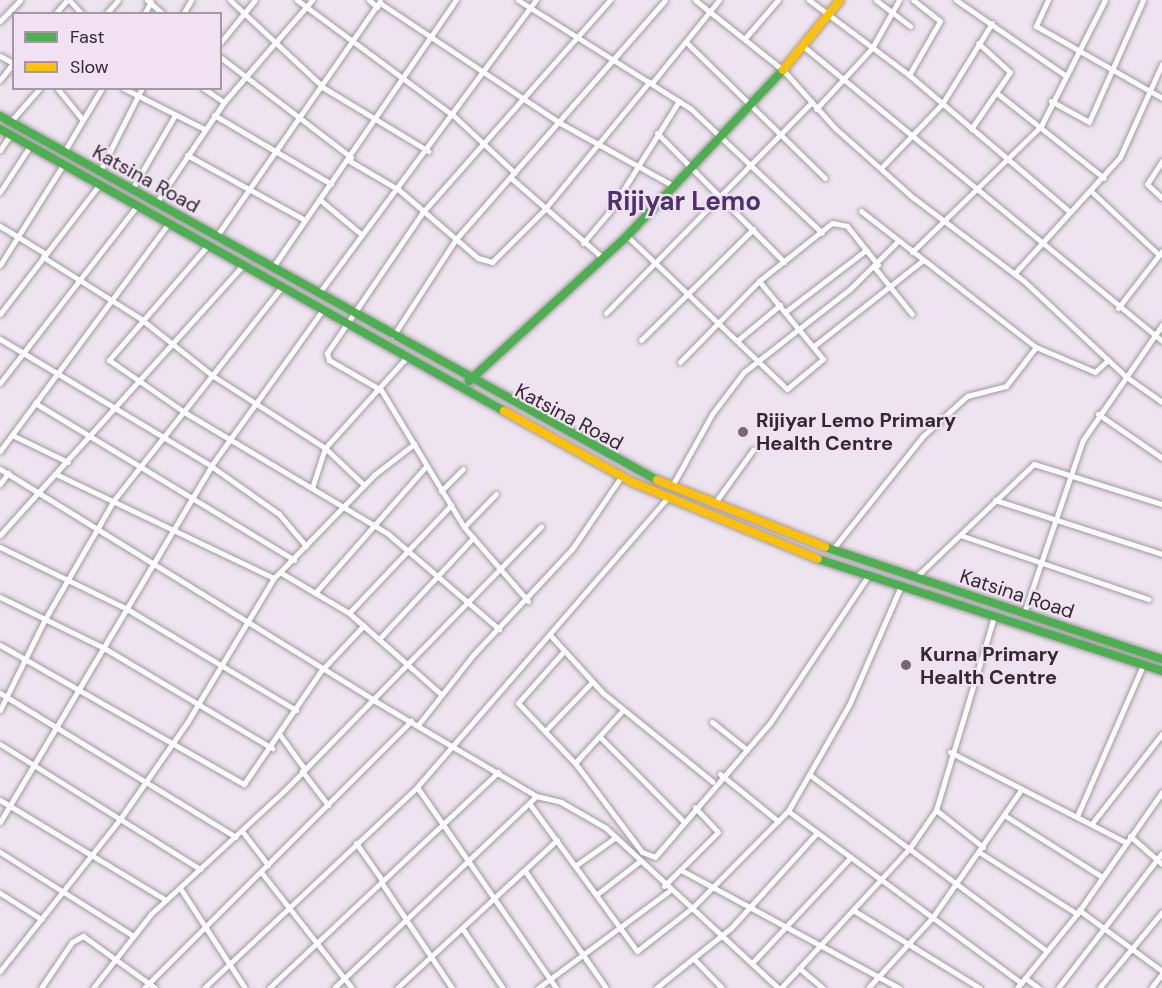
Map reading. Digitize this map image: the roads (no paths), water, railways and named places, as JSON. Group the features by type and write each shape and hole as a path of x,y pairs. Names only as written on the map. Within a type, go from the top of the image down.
{"main road":[{"path":"470,381 627,236 672,184 783,70 840,0"},
{"name":"Katsina Road","path":"0,116 470,381 672,487 831,550 1162,659"},
{"name":"Katsina Road","path":"0,129 621,477 667,498 868,576 1162,671"}],"street":[{"path":"8,0 14,7"},
{"path":"0,21 20,0"},
{"path":"57,12 68,0 80,12"},
{"path":"108,12 118,0"},
{"path":"230,0 324,88 428,151"},
{"path":"222,41 255,0"},
{"path":"297,0 353,44 454,116 544,210 603,258"},
{"path":"156,203 214,115 245,75 312,0"},
{"path":"369,0 379,3 431,36 560,123 639,162 672,184"},
{"path":"272,269 303,219 350,159 456,0"},
{"path":"518,0 679,101 722,135 822,233"},
{"path":"318,295 454,116 536,0"},
{"path":"528,602 464,527 381,390 326,357 343,323 423,212 578,39 609,0"},
{"path":"393,338 456,239 666,0"},
{"path":"606,313 721,199 810,104 811,97 783,70 746,38 694,0"},
{"path":"222,58 301,118 350,159 399,190 456,239 492,262 544,210 599,142 687,43 719,0"},
{"path":"746,38 778,0"},
{"path":"809,0 909,75 1070,212"},
{"path":"876,0 910,26"},
{"path":"816,109 872,48 899,0"},
{"path":"909,75 940,21 913,0"},
{"path":"956,0 1066,76"},
{"path":"1048,0 1036,26 1078,53 1162,98"},
{"path":"912,252 1041,126 1051,101 1105,0"},
{"path":"1051,101 1089,122 1114,71 1143,0"},
{"path":"149,1 161,12"},
{"path":"216,237 324,88 379,3"},
{"path":"881,168 942,104 992,23"},
{"path":"687,43 783,134 825,178"},
{"path":"971,129 998,94 1010,67 978,43"},
{"path":"802,46 1118,308 1162,341"},
{"path":"0,80 12,63"},
{"path":"1014,274 1038,241 1092,192 1120,158 1162,64"},
{"path":"10,122 38,90"},
{"path":"59,90 82,119"},
{"path":"64,152 101,90"},
{"path":"127,90 204,129"},
{"path":"100,172 141,90"},
{"path":"206,90 224,102"},
{"path":"998,94 1104,178"},
{"path":"583,243 610,211 679,101"},
{"path":"810,104 942,222 1014,274 1125,376 1162,402"},
{"path":"132,189 176,115"},
{"path":"214,115 331,183"},
{"path":"657,133 783,262"},
{"path":"0,150 10,135"},
{"path":"0,192 30,146"},
{"path":"187,155 303,219"},
{"path":"1162,161 1147,184 1162,198"},
{"path":"0,265 63,165"},
{"path":"0,314 99,185"},
{"path":"1092,192 1161,253 1118,308"},
{"path":"319,199 362,235"},
{"path":"0,383 78,279 137,206"},
{"path":"861,211 922,261 1036,347 1095,372 1108,360"},
{"path":"0,451 56,371 169,223"},
{"path":"680,362 759,281 822,233 839,223 866,250 891,288 912,314"},
{"path":"0,226 141,319 252,404 325,448 364,485"},
{"path":"641,340 753,229"},
{"path":"627,236 719,321 756,361 787,389 821,364 814,346 759,281"},
{"path":"672,487 728,390 756,361 876,267 898,241"},
{"path":"208,245 108,356 184,412 231,437 376,526 410,551 499,629"},
{"path":"785,312 866,250"},
{"path":"814,346 891,288 922,261"},
{"path":"0,535 41,495 170,342 243,265"},
{"path":"0,710 45,619 114,500 281,288"},
{"path":"738,340 780,305"},
{"path":"0,822 176,528 192,497 252,404 322,311"},
{"path":"1024,614 1070,474 1098,414 1162,325"},
{"path":"0,339 22,355 56,371 117,406 212,466 279,514 306,546"},
{"path":"831,550 932,428 968,396 1006,386 1036,347"},
{"path":"312,488 325,448 381,390 406,358"},
{"path":"35,403 92,434 140,468 294,560"},
{"path":"1098,414 1162,458"},
{"path":"12,435 68,462"},
{"path":"0,970 65,893 120,819 198,702 220,661 274,578 283,574 306,546 364,485 414,444"},
{"path":"713,505 753,450"},
{"path":"915,578 1034,464 1162,504"},
{"path":"315,593 376,526 426,466"},
{"path":"0,469 324,667 375,701 498,771 536,796 561,802 616,837 666,889 722,933 780,988 909,849 936,810 950,752 994,617"},
{"path":"441,491 463,469"},
{"path":"0,484 8,474"},
{"path":"58,475 176,528 274,578"},
{"path":"418,725 441,694 499,629 528,602 572,549 621,477"},
{"path":"464,527 496,494"},
{"path":"204,988 417,787 451,745 552,636 667,498"},
{"path":"995,500 1057,517 1162,554"},
{"path":"349,613 451,506"},
{"path":"93,988 132,935 166,900 236,837 375,701 501,573 541,527"},
{"path":"960,535 1042,561 1148,599"},
{"path":"380,638 440,577 473,538"},
{"path":"0,547 127,609 220,661 296,710"},
{"path":"283,574 349,613 410,664 441,694"},
{"path":"564,651 518,701 575,763 650,857 661,852 713,782 770,723 868,576"},
{"path":"529,803 635,952 692,908 788,811 849,705 901,586"},
{"path":"0,597 104,648 272,748"},
{"path":"0,645 80,688 170,743 244,784 272,748 324,667 364,625"},
{"path":"552,636 592,682 623,710 713,782"},
{"path":"1078,814 1143,665"},
{"path":"546,730 592,682"},
{"path":"0,693 57,725 236,837"},
{"path":"575,763 623,710"},
{"path":"145,985 411,721"},
{"path":"712,722 746,749"},
{"path":"1093,822 1162,734"},
{"path":"280,735 328,805"},
{"path":"600,737 684,822"},
{"path":"0,744 200,869"},
{"path":"950,752 1021,790 1078,814 1125,842"},
{"path":"269,988 498,771"},
{"path":"720,774 778,821"},
{"path":"810,775 1047,951"},
{"path":"417,787 556,988"},
{"path":"868,988 932,918 1021,790"},
{"path":"1021,983 1078,912 1162,792"},
{"path":"334,988 536,796"},
{"path":"0,800 166,900"},
{"path":"538,988 584,957 666,889 718,831 695,807"},
{"path":"936,810 981,850 1130,947 1162,973 1151,988"},
{"path":"788,811 816,834 882,878 1021,983 1039,988"},
{"path":"1004,815 1101,877"},
{"path":"242,831 268,865"},
{"path":"660,987 749,908 816,834"},
{"path":"1130,836 1160,861"},
{"path":"575,866 616,837"},
{"path":"398,988 557,840"},
{"path":"356,843 452,988"},
{"path":"0,852 132,935"},
{"path":"1058,988 1100,927 1160,861 1162,853"},
{"path":"753,963 782,928 851,857"},
{"path":"596,895 640,861"},
{"path":"681,870 782,928 899,988"},
{"path":"525,871 606,988"},
{"path":"261,872 319,941 352,988"},
{"path":"180,888 245,988"},
{"path":"1,895 41,919"},
{"path":"853,910 909,942 980,988"},
{"path":"1099,988 1130,947 1162,912"},
{"path":"462,928 503,988"},
{"path":"41,988 79,936 116,956 145,985 155,988"},
{"path":"693,959 722,988"},
{"path":"799,968 823,988"}],"place":[{"name":"Rijiyar Lemo Primary Health Centre","path":"743,432"},
{"name":"Kurna Primary Health Centre","path":"906,665"}],"district":[{"name":"Rijiyar Lemo","path":"684,202"}]}
